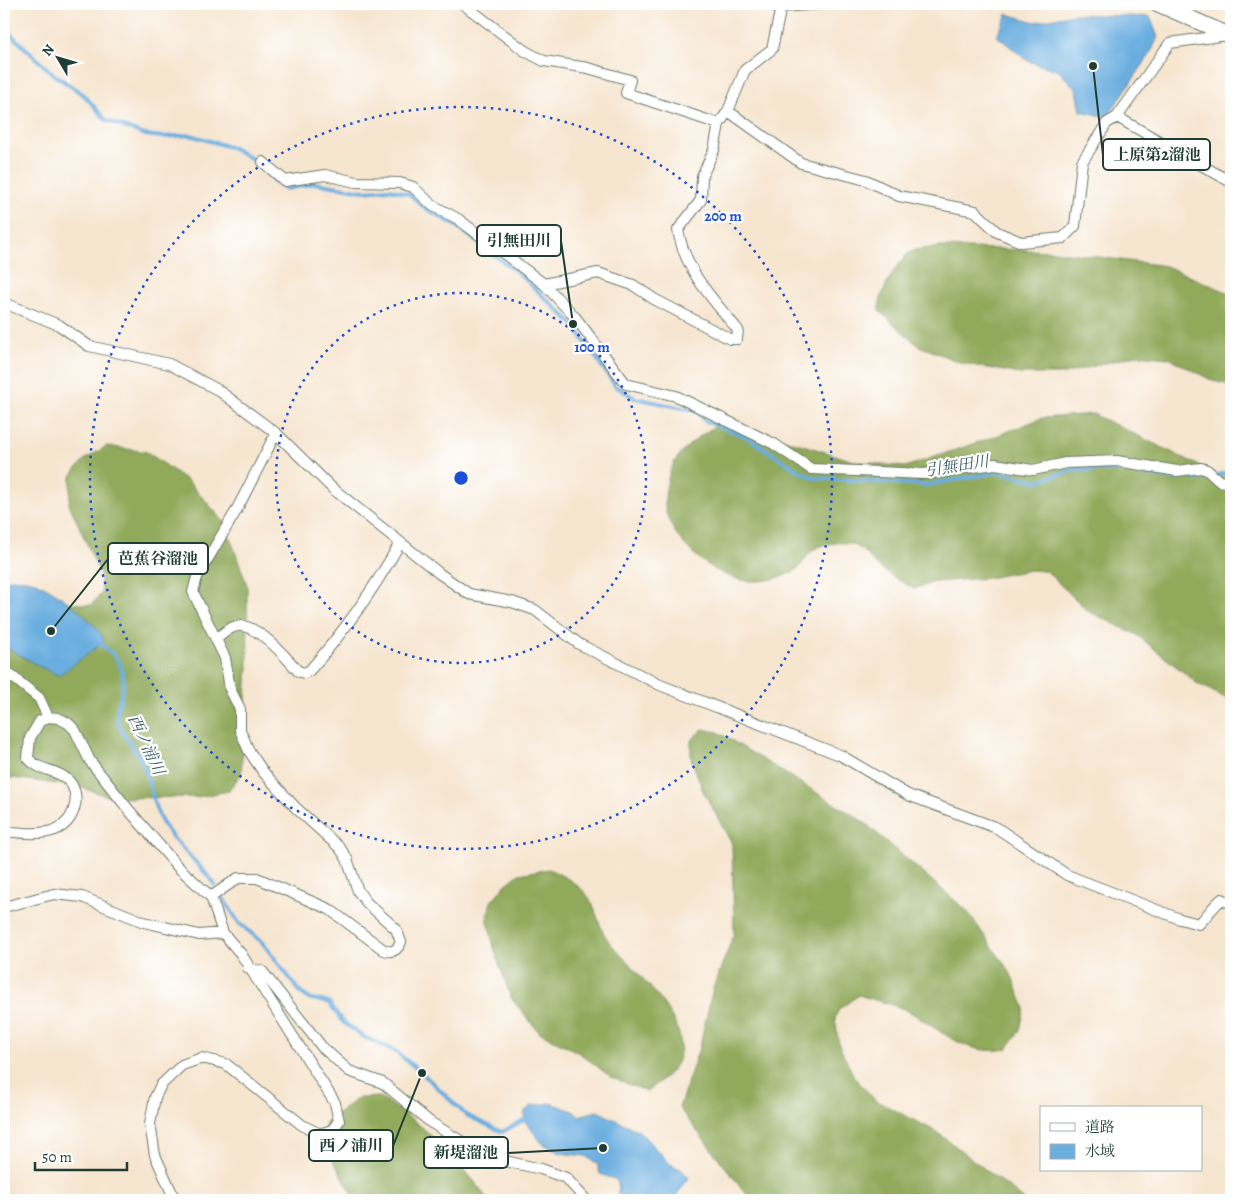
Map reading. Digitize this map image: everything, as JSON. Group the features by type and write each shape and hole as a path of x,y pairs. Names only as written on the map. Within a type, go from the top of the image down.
{"main road":[{"path":"1158,4 1230,36"}],"street":[{"path":"463,4 525,51 544,61 588,68 630,80 626,93 719,124"},
{"path":"544,284 598,273 633,284 654,299 730,339 737,339 738,330 693,275 681,249 678,230 701,200 702,176 714,150 719,124 728,111 745,70 772,49 781,7 821,4"},
{"path":"728,111 801,163 866,180 898,196 975,211 997,232 1021,242 1062,238 1075,226 1082,162 1107,123 1117,117 1170,43 1230,36"},
{"path":"1117,117 1231,182"},
{"path":"263,162 285,181 325,175 356,182 400,183 413,187 432,205 458,219 544,284 575,317 626,384 676,396 774,444 811,469 924,474 995,464 1033,470 1066,463 1118,461 1176,471 1201,468 1207,470 1219,481 1231,483"},
{"path":"4,303 59,324 89,346 169,364 218,390 276,433 332,488 400,543 469,594 512,602 535,610 579,644 608,661 660,685 840,756 908,795 998,828 1067,875 1094,886 1180,919 1199,924 1222,898 1231,904"},
{"path":"211,897 238,878 257,878 329,909 384,950 390,952 396,950 401,942 396,929 367,903 358,891 347,858 340,848 296,808 264,773 249,751 240,730 240,709 230,689 225,658 217,638 196,601 194,584 236,511 276,433"},
{"path":"217,638 228,629 238,626 250,629 272,643 298,670 304,673 309,671 334,643 382,574 400,543"},
{"path":"4,670 39,698 48,717"},
{"path":"4,830 35,835 54,832 65,824 72,814 76,804 72,784 61,774 40,768 28,758 27,750 34,728 40,721 48,717 58,718 75,730 90,761 128,809 178,867 211,897 223,932 241,954 248,968 320,1076 335,1103 339,1121 332,1130 320,1134 302,1125 226,1064 202,1058 182,1065 161,1085 156,1097 150,1124 155,1155 175,1200"},
{"path":"4,906 54,894 82,897 144,922 199,934 223,932"},
{"path":"248,968 262,972 322,1047 349,1071 383,1083 430,1122 487,1157 541,1169 566,1178 586,1200"}],"green space":[{"path":"942,247 1054,251 1166,266 1231,294 1231,385 1213,381 1169,358 1136,355 1064,374 1020,374 962,363 919,346 879,311 879,305 896,267 909,253 918,249"},
{"path":"1093,414 1231,481 1231,701 1198,684 1137,635 1088,611 1046,571 1030,570 988,578 934,582 914,589 879,567 853,544 838,543 823,545 814,549 799,567 787,575 768,580 749,581 724,574 699,558 678,536 666,512 665,495 667,483 676,460 692,442 719,424 781,438 854,461 905,467 991,438 1042,418"},
{"path":"107,446 147,452 188,481 225,523 247,585 248,668 241,775 228,791 198,797 114,798 79,787 12,778 4,780 4,585 70,603 91,605 102,593 100,573 69,504 71,476 84,460"},
{"path":"703,729 718,732 864,822 967,911 1010,972 1025,1008 1020,1030 1007,1049 992,1050 967,1046 955,1041 904,1009 859,995 839,1009 835,1018 839,1045 854,1077 875,1100 937,1132 1025,1200 751,1200 679,1108 700,1045 713,988 734,934 732,844 703,791 691,758 691,740"},
{"path":"549,869 571,881 589,898 608,940 660,999 679,1033 680,1050 675,1066 669,1074 646,1091 612,1078 581,1054 539,1032 511,998 495,952 487,917 491,902 504,886 519,874"},
{"path":"379,1097 410,1118 439,1143 488,1200 356,1200 330,1155 323,1137 326,1122 358,1098"}],"water":[{"path":"1007,14 1035,22 1074,14 1150,17 1158,37 1149,56 1107,117 1081,111 1077,90 1059,71 1028,61 997,36"},
{"path":"4,580 32,581 62,597 84,615 100,633 104,641 59,675 4,647"},
{"path":"550,1103 573,1111 579,1116 597,1111 639,1131 670,1164 682,1170 689,1178 673,1200 616,1200 619,1188 617,1180 600,1174 597,1163 585,1156 560,1153 542,1143 524,1120 525,1111 532,1106"}],"waterway":[{"name":"引無田川","path":"4,28 53,74 84,95 106,120 145,135 163,137 190,135 233,148 257,162 276,182 287,189 314,183 364,191 390,189 409,194 426,209 452,223 518,273 573,324 615,386 635,398 697,411 705,421 745,436 799,471 815,478 926,485 998,472 1037,481 1073,470 1120,470 1176,479 1184,475 1197,479 1231,472"},
{"name":"西ノ浦川","path":"97,643 109,650 120,666 123,685 117,719 144,767 160,819 171,835 215,885"},
{"name":"西ノ浦川","path":"223,898 239,923 262,942 301,993 308,998 329,1003 343,1022 364,1037 395,1051 422,1073 466,1115 502,1132 524,1120 528,1120"}],"place":[{"name":"上原第2溜池","path":"1093,66"},
{"name":"引無田川","path":"573,324"},
{"name":"芭蕉谷溜池","path":"51,631"},
{"name":"西ノ浦川","path":"422,1073"},
{"name":"新堤溜池","path":"603,1148"}]}
